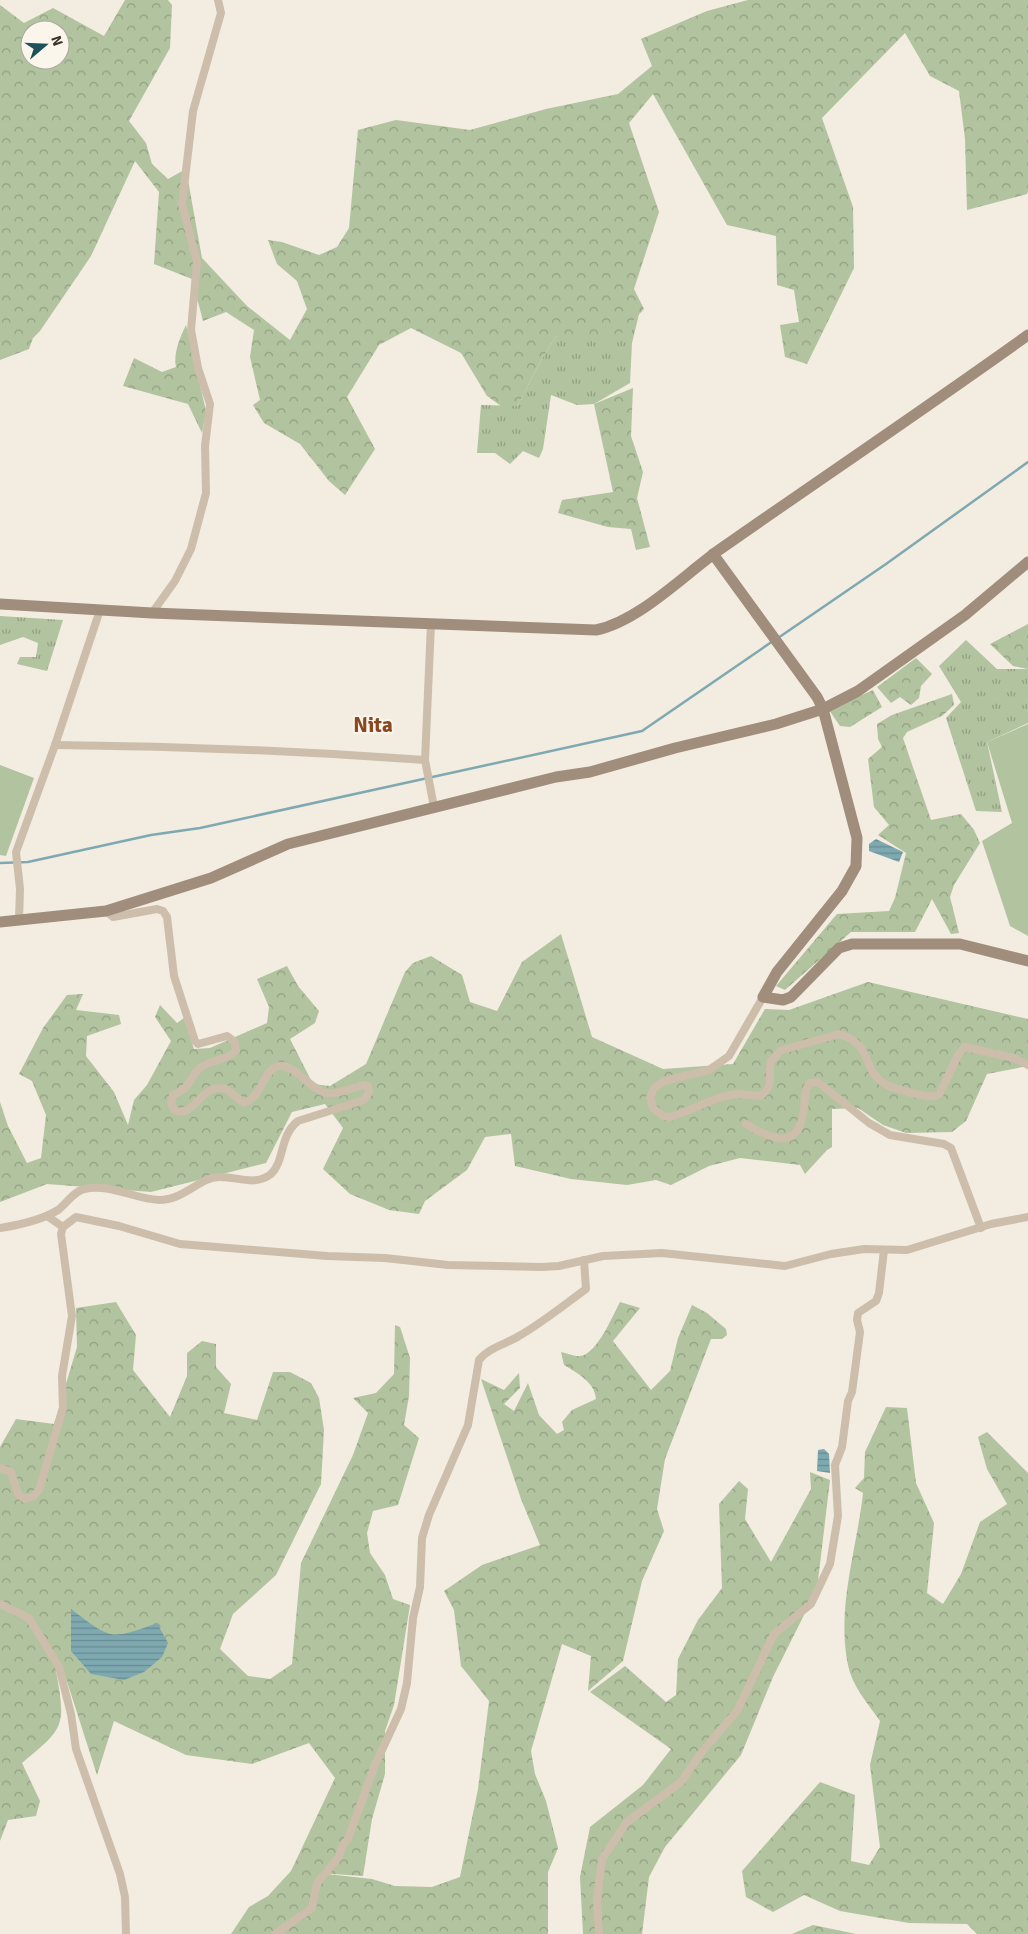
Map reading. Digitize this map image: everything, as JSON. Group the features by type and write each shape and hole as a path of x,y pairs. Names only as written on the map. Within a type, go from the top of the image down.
{"street":[{"path":"152,613 176,581 192,548 206,493 205,446 210,404 198,368 191,330 197,262 182,204 193,111 221,13 218,0"},
{"path":"0,604 152,613 596,630 613,626 632,615 713,554 1028,335"},
{"path":"713,554 817,697 823,709 858,851 856,866 842,890 777,972 730,1056 709,1070 664,1081 654,1088 650,1098 653,1108 663,1116 671,1117 721,1097 736,1094 760,1096 768,1090 771,1081 771,1061 780,1051 840,1034 849,1037 862,1048 881,1082 891,1087 929,1098 939,1095 958,1055 965,1047 1014,1058 1028,1065"},
{"path":"0,922 106,912 210,878 288,844 556,777 590,772 675,748 776,724 823,709 858,691 957,620 1028,562"},
{"path":"19,920 20,889 16,852 55,746 100,610"},
{"path":"431,624 425,760 434,807"},
{"path":"55,746 153,746 425,760"},
{"path":"0,1228 46,1216 67,1204 78,1191 85,1188 116,1190 160,1200 185,1194 209,1179 219,1177 242,1181 263,1177 270,1174 276,1165 284,1137 290,1127 298,1121 364,1100 369,1092 368,1086 363,1085 327,1093 315,1088 288,1067 280,1066 274,1068 265,1076 260,1092 252,1100 244,1103 226,1090 218,1088 209,1091 186,1112 180,1113 174,1110 170,1102 173,1095 186,1089 200,1068 230,1057 236,1051 234,1042 227,1036 198,1044 195,1041 174,976 166,917 163,911 157,909 113,917 106,912"},
{"path":"763,997 783,1000 791,997 799,991 839,948 852,944 960,944 1028,961"},
{"path":"746,1124 764,1135 782,1140 791,1138 798,1131 802,1120 806,1087 810,1082 818,1082 869,1123 890,1135 944,1144 951,1148 981,1228"},
{"path":"46,1216 63,1227"},
{"path":"0,1468 11,1472 18,1494 25,1499 34,1496 39,1490 57,1434 63,1408 62,1376 72,1316 61,1234 63,1227 76,1217 86,1218 180,1244 327,1256 393,1258 448,1264 542,1267 603,1256 662,1253 785,1266 848,1251 864,1249 907,1250 981,1228 1028,1217"},
{"path":"599,1934 597,1900 602,1859 627,1822 681,1782 701,1753 737,1711 774,1634 811,1604 830,1564 838,1516 836,1465 842,1447 848,1401 852,1392 860,1332 857,1320 858,1313 876,1301 879,1293 884,1250"},
{"path":"275,1934 312,1908 317,1883 339,1857 342,1846 348,1839 375,1765 401,1709 407,1683 413,1618 420,1587 422,1538 429,1514 468,1425 479,1360 483,1354 518,1337 586,1289 584,1260"},
{"path":"0,1604 29,1618 59,1667 70,1707 76,1749 120,1874 125,1897 126,1934"}],"green space":[{"path":"125,0 168,0 172,5 170,48 129,121 146,143 152,164 168,179 186,169 202,258 247,306 290,340 307,309 297,281 277,264 268,240 282,242 319,255 337,247 349,228 358,130 396,120 470,130 546,109 618,94 652,66 641,39 707,11 748,0 1028,0 1028,191 1027,194 967,210 965,139 959,91 930,76 905,33 822,118 853,207 854,268 807,364 785,357 780,325 799,322 794,290 777,285 776,236 727,225 653,94 629,123 659,212 634,289 644,309 619,336 557,336 517,406 501,406 487,396 461,353 411,328 379,345 347,397 375,449 345,495 329,481 300,444 264,423 253,405 260,400 250,357 254,330 226,312 203,321 192,279 154,264 159,192 135,161 91,256 40,331 33,338 29,349 0,360 0,5 20,20 20,70 70,70 70,20 30,20 53,8 104,36"},
{"path":"639,314 632,343 630,383 594,404 577,405 551,395 543,449 539,458 523,451 510,464 495,453 477,453 481,405 517,406 557,336 618,336"},
{"path":"186,325 206,411 202,433 188,404 123,386 134,358 162,372 176,367 176,351"},
{"path":"633,388 631,436 643,472 637,498 650,547 636,550 631,529 608,527 558,513 562,500 613,492 594,404"},
{"path":"0,616 63,620 47,671 17,664 20,657 36,657 38,643 23,637 0,645"},
{"path":"1028,624 1028,669 1013,666 990,644"},
{"path":"966,640 997,669 1028,669 1028,723 987,742 1002,812 976,811 946,718 961,702 939,666"},
{"path":"916,658 932,674 921,686 919,698 911,705 900,697 891,703 877,687"},
{"path":"873,690 882,707 850,727 840,726 829,710"},
{"path":"952,694 954,705 942,716 907,732 903,738 931,820 961,814 974,830 980,843 954,885 950,897 959,933 951,934 932,899 915,932 851,932 785,990 776,986 837,914 889,911 895,898 906,853 878,835 889,825 874,807 868,759 882,747 878,739 877,724 892,715"},
{"path":"1028,724 1028,936 1010,926 982,841 1012,823 987,742"},
{"path":"0,765 34,778 6,856 0,855"},
{"path":"561,934 592,1037 663,1069 733,1064 765,1009 789,1010 868,982 1028,1019 1028,1066 987,1074 966,1121 952,1132 906,1133 883,1125 858,1108 832,1109 832,1147 805,1174 800,1165 740,1158 709,1166 671,1185 656,1180 627,1185 571,1179 515,1166 511,1134 485,1137 467,1170 425,1201 419,1214 389,1210 350,1194 323,1169 343,1128 325,1104 292,1112 266,1163 151,1192 47,1184 0,1202 0,1102 8,1126 27,1163 41,1158 46,1115 32,1081 19,1074 43,1028 67,995 83,994 76,1010 119,1015 121,1024 87,1036 86,1056 114,1092 128,1125 134,1100 147,1085 171,1041 155,1017 160,1005 177,1023 184,1018 194,1049 210,1048 267,1023 269,1007 257,979 287,966 298,986 319,1011 315,1023 290,1039 313,1084 330,1086 366,1064 405,972 413,963 431,956 462,975 470,1002 497,1011 522,962"},
{"path":"116,1302 136,1335 133,1370 170,1417 187,1376 187,1353 202,1341 216,1344 216,1367 231,1384 224,1413 257,1420 273,1372 290,1372 311,1383 319,1398 324,1430 321,1484 276,1575 233,1614 220,1649 248,1676 270,1679 292,1664 301,1563 353,1455 368,1413 353,1398 376,1393 394,1374 395,1325 400,1327 410,1358 409,1396 404,1425 419,1438 398,1505 373,1511 367,1533 370,1553 385,1575 393,1599 410,1605 394,1705 385,1731 385,1774 372,1819 363,1876 318,1873 372,1879 395,1886 432,1887 460,1877 478,1789 489,1701 461,1666 454,1610 444,1591 482,1565 540,1545 521,1499 481,1379 504,1390 519,1373 520,1388 504,1404 514,1411 528,1383 539,1415 557,1434 564,1430 562,1422 572,1410 596,1399 589,1383 564,1365 561,1352 581,1356 593,1348 604,1333 620,1302 640,1308 613,1341 651,1390 670,1371 678,1338 692,1305 707,1313 726,1329 727,1335 722,1339 711,1339 665,1459 657,1509 664,1531 642,1581 623,1661 588,1691 591,1656 562,1644 531,1751 535,1774 546,1801 558,1848 548,1872 548,1934 231,1934 249,1907 268,1896 291,1871 335,1778 309,1743 252,1764 186,1755 114,1721 97,1775 63,1669 56,1671 61,1704 59,1725 47,1742 22,1763 40,1801 36,1816 8,1820 0,1841 0,1447 16,1419 54,1424 77,1347 76,1308"},
{"path":"886,1407 907,1408 916,1483 934,1523 927,1593 943,1604 961,1574 980,1522 1007,1504 987,1469 978,1437 987,1432 1028,1473 1028,1934 977,1934 967,1924 909,1923 840,1911 804,1895 773,1912 746,1897 742,1871 820,1782 855,1795 851,1861 869,1865 880,1847 870,1765 880,1721 861,1694 850,1673 845,1644 844,1622 863,1493 855,1488 864,1478 865,1452"},
{"path":"810,1472 830,1480 817,1589 773,1677 741,1755 665,1847 649,1877 642,1934 583,1934 580,1877 590,1827 643,1785 671,1749 590,1692 625,1666 666,1702 676,1695 678,1659 698,1620 722,1588 719,1504 739,1481 748,1489 745,1519 771,1562 811,1489"},
{"path":"813,1925 856,1934 792,1934"}],"water":[{"path":"876,839 903,852 899,862 869,851 869,844"},
{"path":"824,1449 829,1454 830,1473 817,1471 818,1450"},
{"path":"71,1609 103,1631 111,1634 129,1633 157,1623 168,1643 162,1657 144,1672 124,1680 91,1674 71,1651"}],"waterway":[{"path":"778,638 886,564 1028,462"},
{"path":"0,863 28,862 151,835 200,828 642,731 773,641"}],"district":[{"name":"Nita","path":"373,725"}]}
